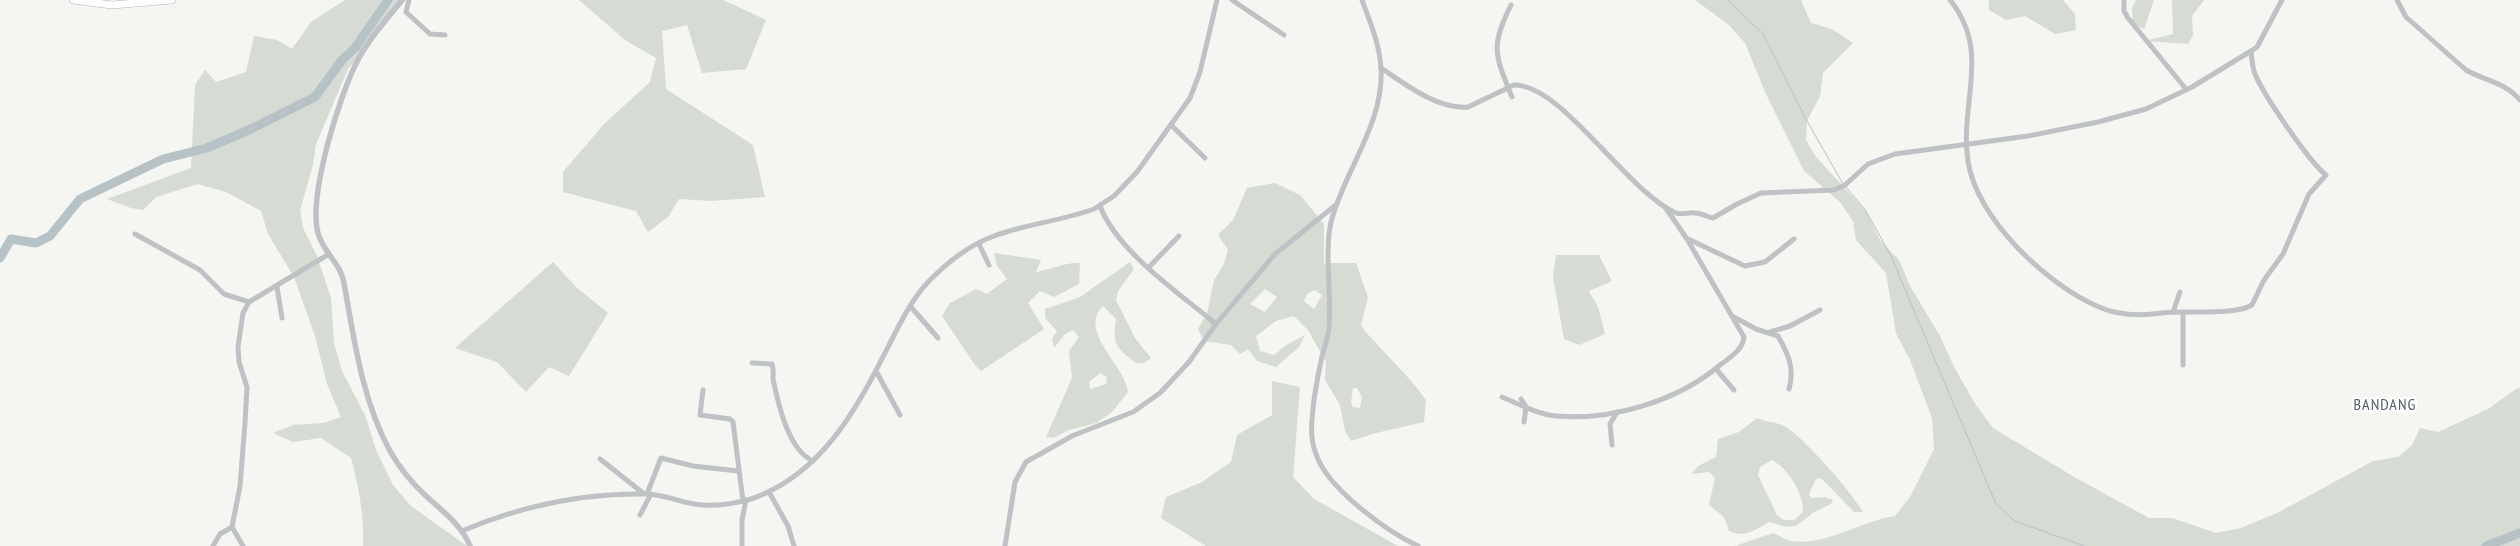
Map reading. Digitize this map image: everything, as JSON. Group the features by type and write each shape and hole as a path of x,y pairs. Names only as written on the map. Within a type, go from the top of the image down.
{"main road":[{"path":"73,0 112,5 172,0"}],"street":[{"path":"402,0 360,56 347,84 325,150 316,220 318,233 341,271 360,366 374,413 387,444 412,482 462,531 470,546"},
{"path":"409,0 406,12 428,32 445,35"},
{"path":"462,531 552,501 609,494 647,494 702,505 744,500 769,492 812,461 843,428 911,307 929,281 949,264 992,237 1081,214 1100,206 1132,178 1171,125 1195,87 1217,0"},
{"path":"1232,0 1284,35"},
{"path":"1362,0 1377,44 1381,68 1381,84 1374,118 1331,223 1328,244 1331,305 1329,331 1321,361 1312,421 1316,455 1325,471 1352,500 1386,528 1418,546"},
{"path":"1950,0 1962,16 1970,37 1973,57 1966,146 1971,171 1988,211 2026,255 2047,275 2098,307 2133,316 2173,312 2236,311 2252,305 2264,280 2283,254 2309,194 2326,175 2313,162 2300,144 2261,84 2252,64 2252,52"},
{"path":"2124,0 2124,11 2128,18 2186,89"},
{"path":"1381,68 1420,92 1460,107 1468,106 1506,88 1522,85 1544,96 1574,120 1639,187 1676,212 1701,214 1713,218 1736,204 1761,193 1834,190 1845,185 1868,164 1895,154 1966,146 2098,122 2146,109 2252,52 2257,47 2282,0"},
{"path":"2397,0 2406,17 2466,70 2501,84 2519,96"},
{"path":"1511,5 1496,40 1498,59 1506,88 1512,97"},
{"path":"1171,125 1205,158"},
{"path":"1005,546 1015,482 1026,462 1072,436 1119,418 1160,393 1180,372 1216,324 1276,254 1338,202"},
{"path":"1502,397 1555,416 1617,412 1674,396 1716,369 1743,343 1744,337 1687,239 1664,204"},
{"path":"1100,206 1116,235 1149,267 1216,324"},
{"path":"135,234 200,270 224,294 250,302"},
{"path":"1149,267 1179,236"},
{"path":"1687,239 1745,266 1765,262 1794,239"},
{"path":"979,244 989,265"},
{"path":"242,546 232,527 240,486 247,387 239,362 238,347 243,313 250,302 329,254"},
{"path":"277,287 282,318"},
{"path":"2173,312 2180,292"},
{"path":"911,307 938,338"},
{"path":"1769,332 1790,326 1820,310"},
{"path":"2183,312 2183,365"},
{"path":"1730,315 1756,329 1778,336 1790,359 1792,371 1789,389"},
{"path":"752,363 772,364 783,419 798,449 812,461"},
{"path":"1716,369 1734,390"},
{"path":"876,371 900,414"},
{"path":"704,390 700,415 730,418 733,422 738,471 744,500 742,546"},
{"path":"1521,398 1526,407 1524,422"},
{"path":"1612,445 1610,424 1617,412"},
{"path":"640,515 661,458 694,466 738,471"},
{"path":"600,459 647,494"},
{"path":"769,492 788,526 794,546"},
{"path":"213,546 220,534 232,527"}],"shaded area":[{"path":"345,0 406,0 348,69 316,144 313,165 300,210 303,228 317,256 331,298 334,343 342,371 365,415 376,450 393,485 411,506 467,546 363,546 360,502 351,458 321,438 293,442 273,433 293,425 323,423 341,417 327,384 315,336 294,277 268,234 261,211 226,192 198,184 156,197 143,210 131,208 107,199 191,168 195,85 205,70 216,82 246,72 254,36 277,40 292,49 311,22"},
{"path":"579,0 723,0 766,20 746,69 702,73 687,25 662,31 666,89 753,145 765,197 711,201 679,199 668,217 648,232 636,211 563,192 563,172 604,124 650,82 656,58 625,40"},
{"path":"1695,0 1801,0 1811,23 1832,29 1853,43 1823,73 1820,96 1807,121 1806,140 1816,157 1866,211 1880,240 1899,260 1910,286 1940,336 1954,367 1976,405 1993,428 2076,478 2149,518 2172,518 2216,533 2241,528 2277,513 2373,461 2398,457 2412,445 2420,428 2438,432 2488,409 2520,388 2520,546 1735,546 1773,533 1791,541 1805,542 1818,540 1895,516 1910,497 1934,449 1932,418 1910,360 1896,333 1886,273 1856,240 1853,221 1840,202 1804,171 1765,92 1745,43 1729,25"},
{"path":"1989,0 2063,0 2075,14 2076,30 2055,34 2025,16 2006,20 1989,10"},
{"path":"2136,0 2154,0 2144,29 2133,24 2132,8"},
{"path":"2172,0 2204,0 2192,16 2193,35 2188,44 2145,41 2173,34"},
{"path":"1275,183 1300,195 1324,224 1324,263 1356,263 1368,297 1361,326 1426,400 1424,422 1351,441 1345,431 1340,405 1325,380 1326,362 1308,330 1294,316 1276,321 1256,336 1260,351 1274,355 1288,344 1305,335 1299,347 1276,367 1257,361 1248,349 1240,354 1231,345 1204,341 1198,329 1207,314 1214,280 1223,266 1228,250 1218,235 1233,220 1247,188","holes":["1265,289 1277,297 1265,312 1250,304","1314,290 1322,295 1314,309 1304,301 1307,294","1353,388 1357,388 1362,397 1360,408 1353,407 1351,402"]},
{"path":"994,253 1041,260 1036,272 1080,263 1079,284 1054,297 1040,291 1028,303 1044,329 981,371 942,316 950,303 976,289 987,294 1007,279 997,266"},
{"path":"1556,255 1599,255 1612,281 1589,291 1598,307 1605,334 1579,345 1564,339 1553,277"},
{"path":"553,262 576,287 608,313 569,376 549,367 526,392 497,362 455,348"},
{"path":"1130,262 1134,269 1118,291 1116,300 1135,338 1151,358 1144,363 1136,363 1120,349 1115,340 1116,319 1103,306 1097,316 1096,326 1099,337 1120,371 1128,392 1111,413 1096,423 1069,430 1053,438 1046,437 1072,378 1069,351 1079,337 1073,330 1065,334 1054,348 1052,339 1057,331 1045,318 1045,309 1080,297","holes":["1100,373 1107,377 1106,384 1090,389 1089,382"]},
{"path":"1272,381 1300,387 1293,477 1314,499 1398,546 1206,546 1161,518 1166,497 1202,482 1231,462 1237,435 1272,415"},
{"path":"1757,418 1782,425 1790,430 1826,465 1863,512 1854,512 1821,478 1816,479 1809,494 1811,498 1824,497 1833,500 1831,504 1814,512 1796,526 1787,527 1769,522 1745,533 1740,534 1729,531 1724,517 1709,505 1715,478 1709,472 1692,474 1698,466 1716,457 1718,439 1739,432","holes":["1772,460 1794,482 1801,497 1803,512 1794,520 1784,520 1777,515 1758,475 1760,467"]}],"waterway":[{"path":"0,258 11,239 36,243 50,236 80,199 163,159 207,148 251,129 315,97 342,60 355,48 388,0"},
{"path":"1728,0 1763,34 1807,121 1843,184"},
{"path":"1846,187 1866,211 1891,256 1996,504 2015,521 2084,546"},
{"path":"2486,546 2520,533"}],"district":[{"name":"BANDANG","path":"2385,404"}]}
